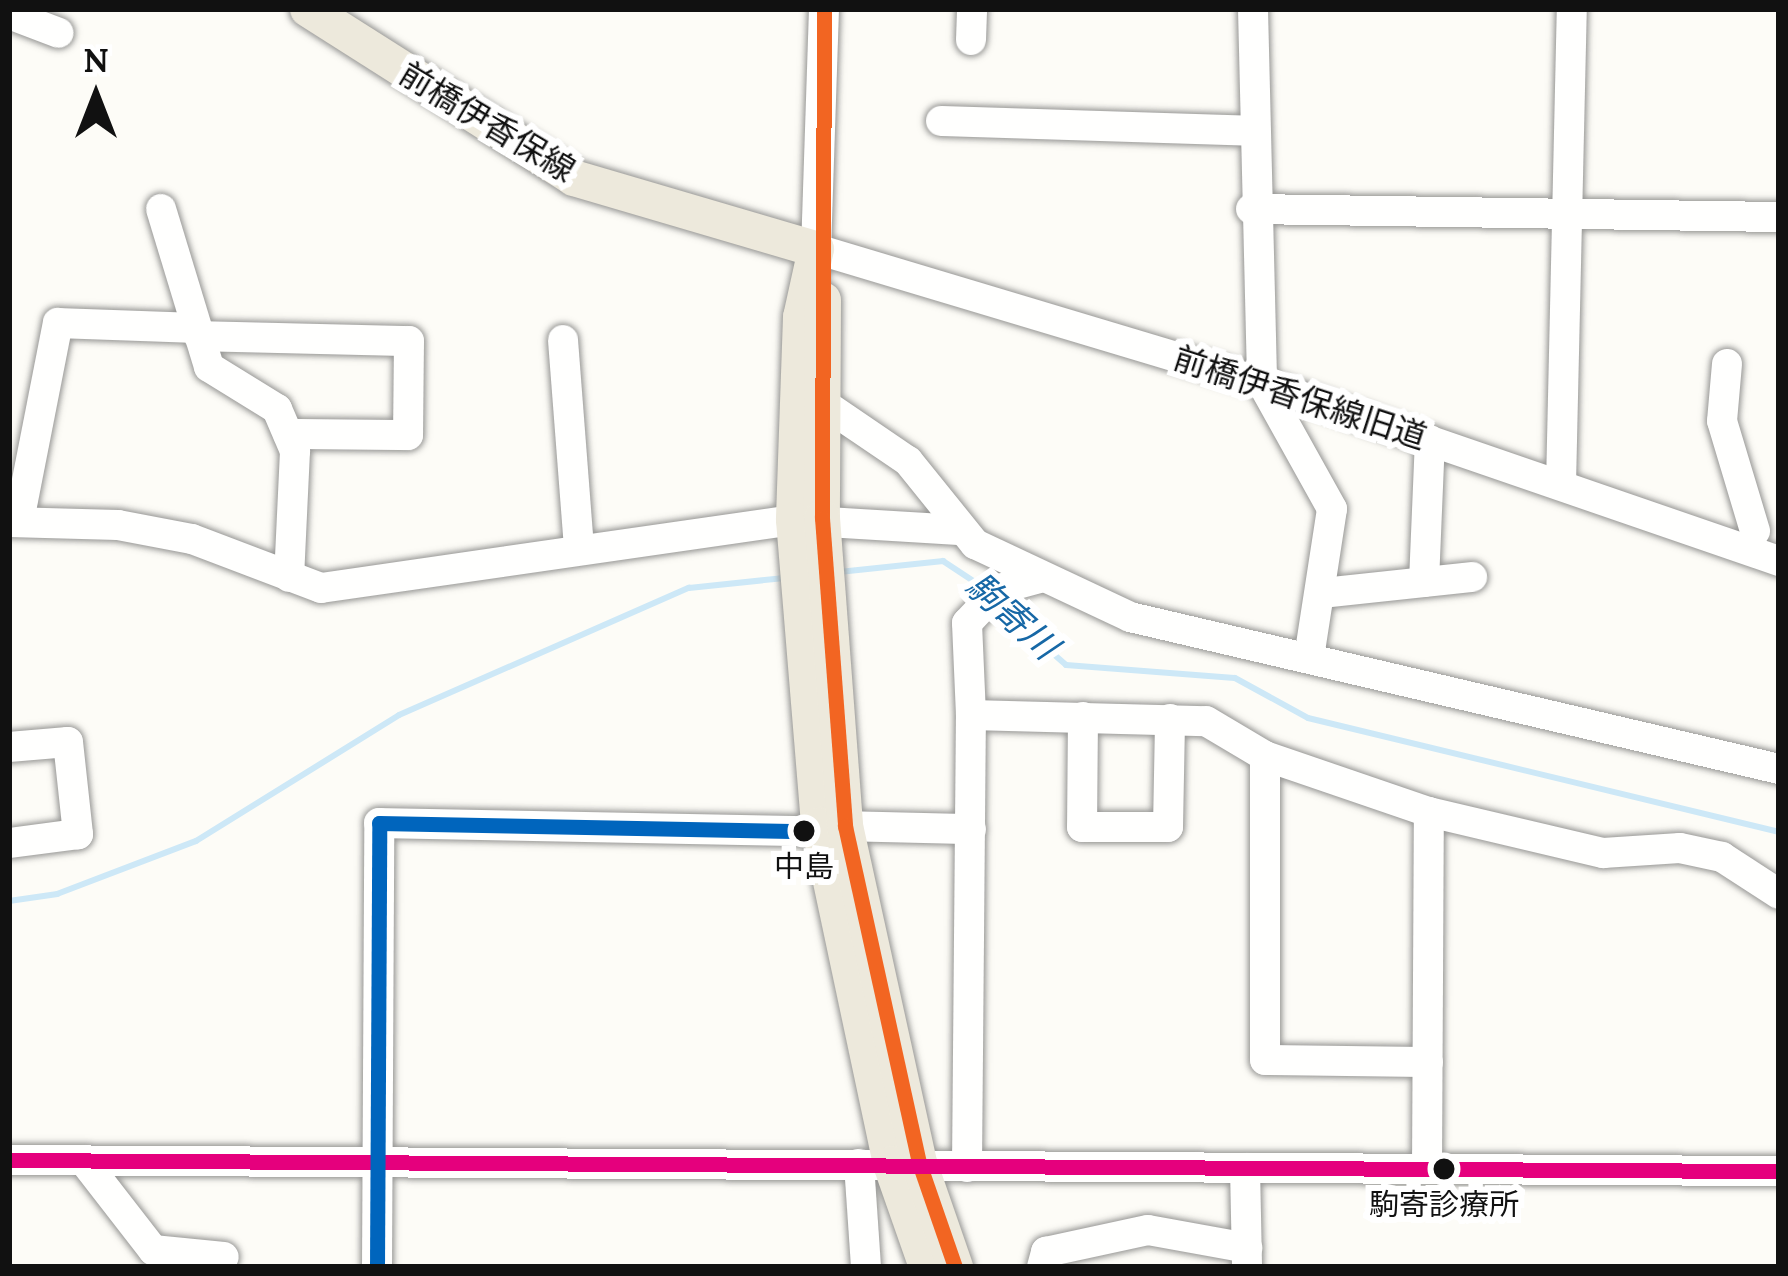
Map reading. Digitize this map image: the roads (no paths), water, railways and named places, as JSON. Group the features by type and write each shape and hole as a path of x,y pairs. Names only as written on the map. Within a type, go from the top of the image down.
{"main road":[{"name":"前橋伊香保線","path":"308,9 574,178 817,249"},
{"path":"808,519 824,404 817,249"},
{"path":"817,249 801,317 808,519 834,924 890,1164 927,1267"},
{"path":"812,578 890,1164 956,1267"}],"street":[{"path":"817,249 824,9"},
{"path":"971,40 972,9"},
{"path":"1253,9 1251,209 1262,382 1333,509 1309,658"},
{"path":"1561,484 1572,9"},
{"path":"9,14 59,33"},
{"path":"940,121 1252,131"},
{"path":"161,209 209,367 277,409 288,434 289,578"},
{"path":"1251,209 1779,217"},
{"name":"前橋伊香保線旧道","path":"817,249 1262,382 1561,484 1756,531 1779,561"},
{"path":"288,434 408,435 409,341 58,323 14,521 192,539 321,588 808,519 959,530"},
{"path":"563,340 579,548"},
{"path":"1726,364 1722,421 1756,531"},
{"path":"824,404 908,461 959,530 1040,578 1130,617 1779,769"},
{"path":"1424,582 1430,440"},
{"path":"1322,592 1472,577"},
{"path":"967,1166 971,715 967,623 999,590 1040,578"},
{"path":"971,715 1206,721 1265,756 1429,812 1603,853 1680,848 1722,857 1779,894"},
{"path":"1083,717 1082,827 1168,827 1169,719"},
{"path":"9,747 68,742 78,834 9,842"},
{"path":"1265,756 1265,1060 1427,1062"},
{"path":"1427,1168 1429,812"},
{"path":"377,1267 379,823 804,831"},
{"path":"845,826 971,829"},
{"path":"9,1160 1779,1171"},
{"path":"84,1161 166,1262 224,1257"},
{"path":"866,1267 890,1164"},
{"path":"1042,1267 1046,1252 1148,1230 1247,1257 1245,1168"}],"waterway":[{"name":"駒寄川","path":"839,572 943,561 984,588"},
{"name":"駒寄川","path":"9,901 57,894 196,841 399,715 689,588 784,578"},
{"name":"駒寄川","path":"995,603 1066,665 1235,678 1308,718 1779,832"}],"place":[{"name":"中島","path":"804,831"},
{"name":"駒寄診療所","path":"1444,1169"}]}
